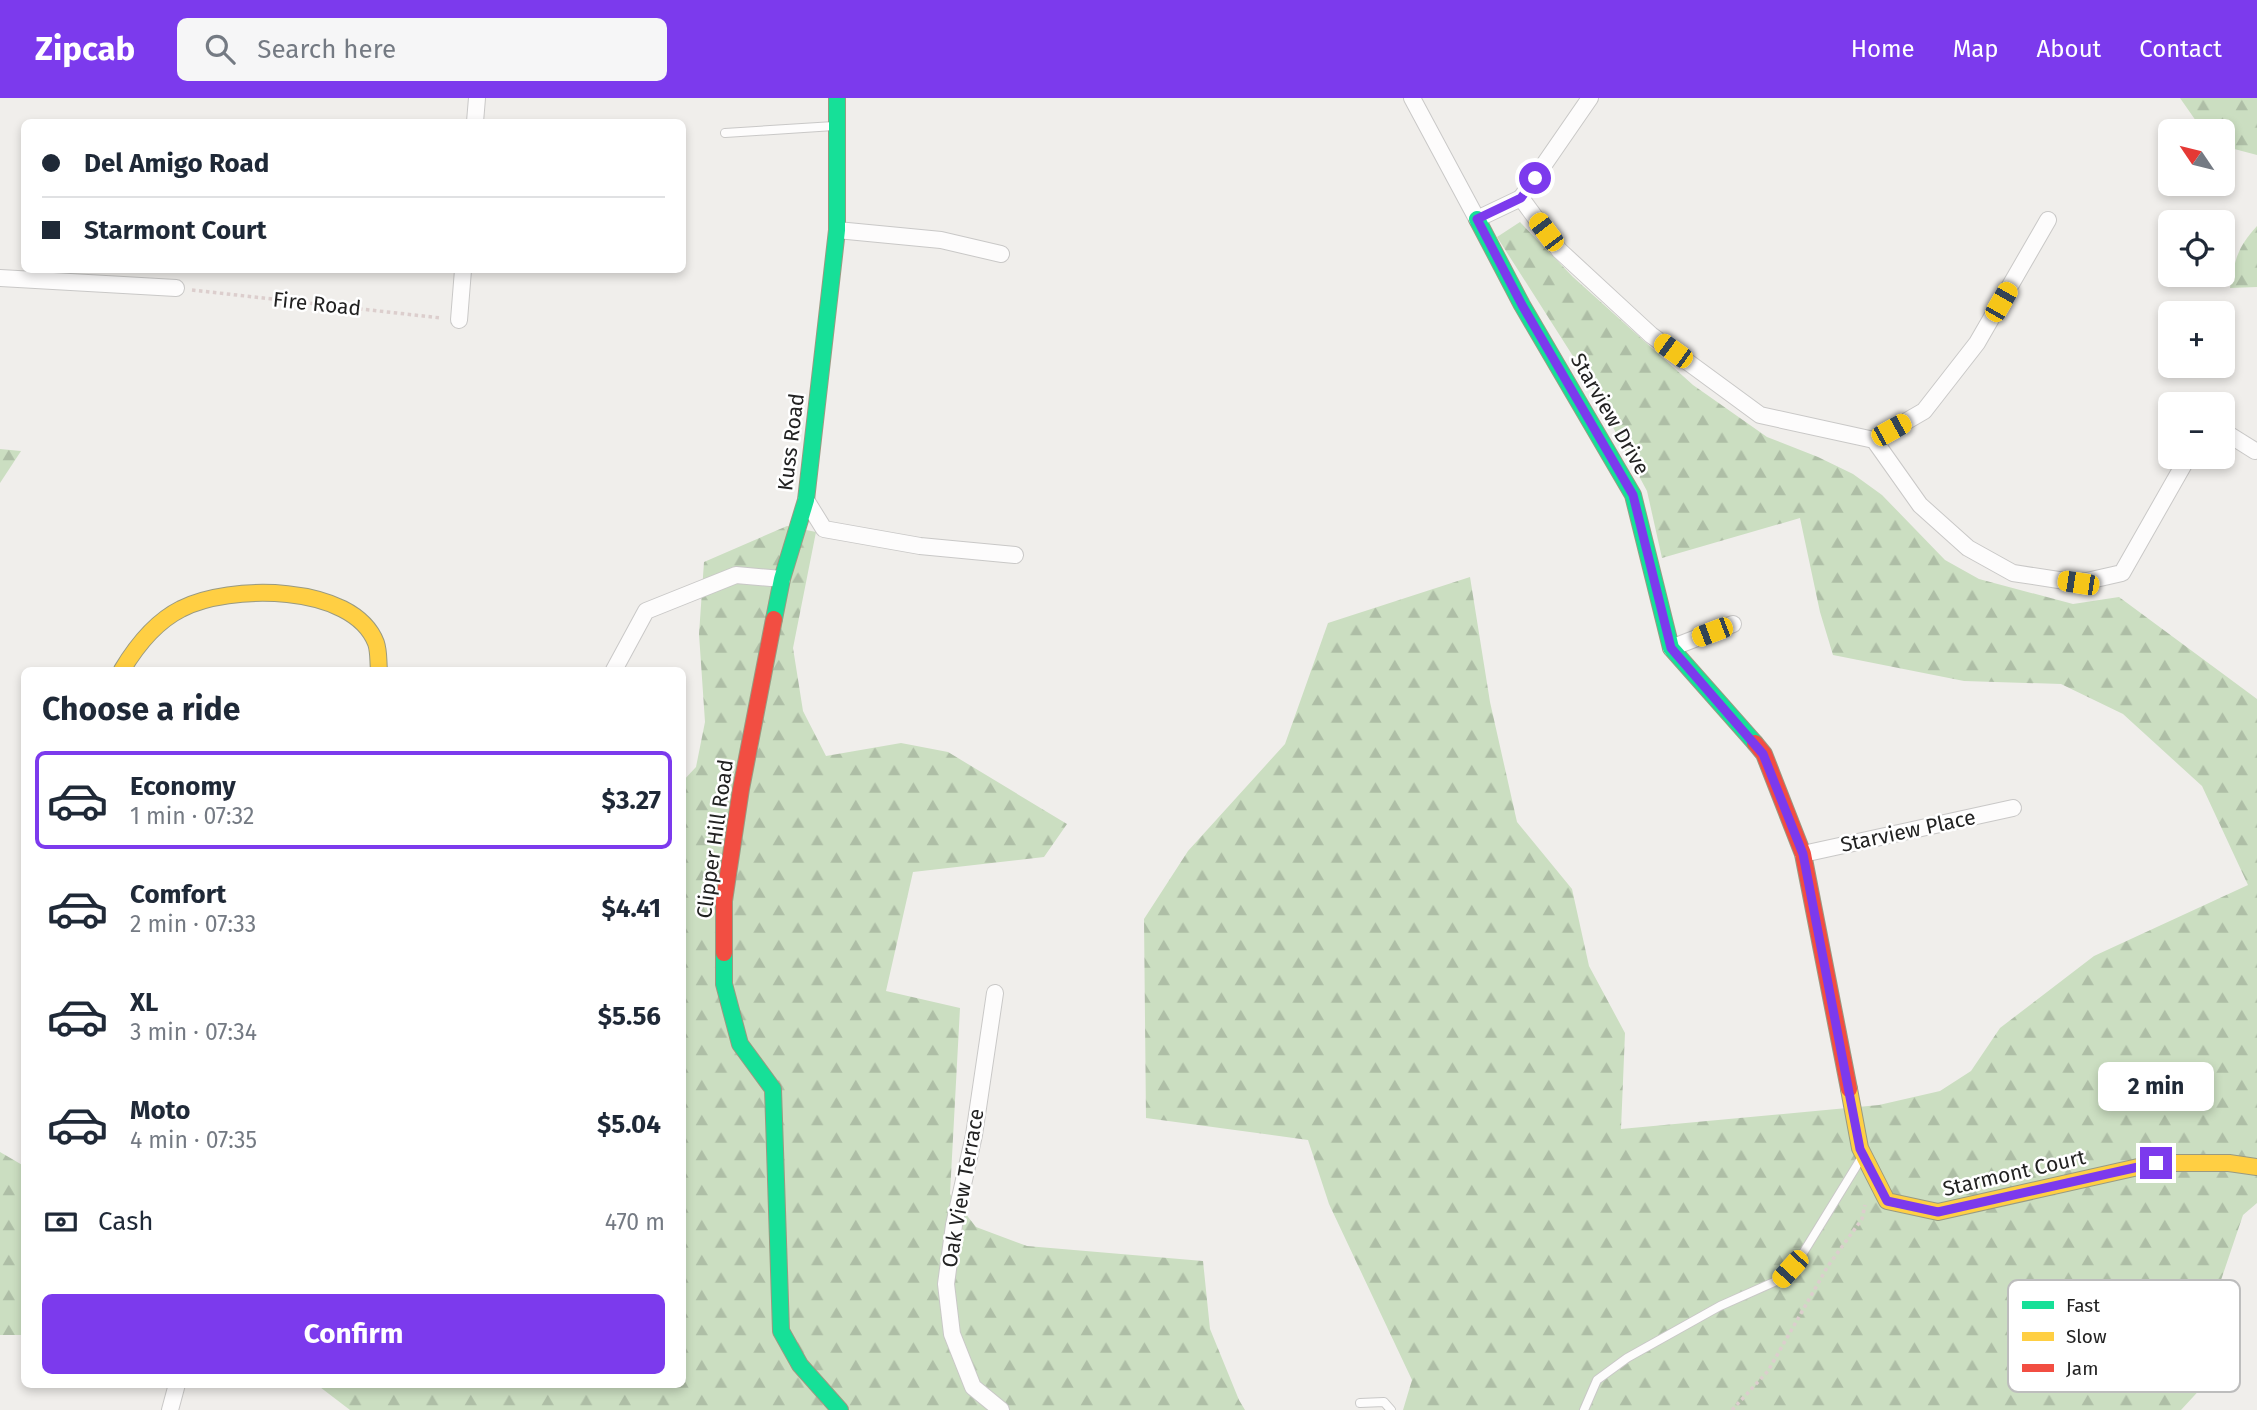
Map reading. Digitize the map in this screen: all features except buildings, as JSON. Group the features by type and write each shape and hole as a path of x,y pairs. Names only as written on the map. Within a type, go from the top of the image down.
{"street":[{"path":"475,119 477,98"},
{"name":"Kuss Road","path":"782,579 806,500 837,230 836,98"},
{"path":"1412,98 1477,219 1521,198 1590,98"},
{"path":"1521,198 1559,250 1651,335 1760,415 1874,440 1920,505 1968,548 2013,573 2078,583 2122,573 2181,469"},
{"name":"Starview Drive","path":"1477,219 1522,305 1633,495 1671,648 1763,754 1803,854"},
{"path":"1874,440 1924,411 1977,343 2048,220"},
{"path":"837,230 941,240 1001,254"},
{"path":"459,320 463,273"},
{"path":"0,278 176,288"},
{"path":"2235,438 2255,451"},
{"path":"806,500 824,528 920,546 1015,555"},
{"path":"616,667 646,611 736,575 782,579"},
{"name":"Clipper Hill Road","path":"782,579 741,789 724,901 724,984 740,1044 773,1089 781,1331 800,1364 840,1410"},
{"path":"124,667 136,645 145,636 162,620 189,604 218,597 281,594 312,598 340,606 362,625 376,643 379,667"},
{"path":"1671,648 1733,624"},
{"name":"Starview Place","path":"1803,854 2013,808"},
{"name":"Starmont Court","path":"1803,854 1860,1149 1887,1201 1938,1212 2156,1163 2230,1163 2257,1167"},
{"name":"Oak View Terrace","path":"995,993 974,1135 954,1225 946,1284 952,1334 974,1387 1000,1410"},
{"path":"170,1410 176,1388"}],"lane":[{"path":"725,133 837,126"},
{"path":"1584,1410 1597,1380 1627,1358 1720,1306 1781,1279 1800,1258 1863,1155"},
{"path":"1360,1403 1384,1402 1391,1410"}],"path":[{"name":"Fire Road","path":"176,288 459,320"},
{"path":"1731,1410 1768,1371 1828,1266 1862,1219 1872,1172"}],"green space":[{"path":"2180,98 2257,98 2257,155 2235,149 2235,119 2195,119"},
{"path":"1520,222 1573,277 1693,385 1767,437 1853,474 1882,495 1945,560 1979,579 2073,604 2119,597 2257,699 2257,1203 2243,1215 2221,1280 2008,1280 2008,1392 2198,1392 2181,1410 1403,1410 1412,1380 1329,1204 1308,1140 1146,1118 1144,919 1188,851 1285,744 1328,623 1470,577 1490,702 1517,822 1572,889 1589,966 1625,1033 1621,1129 1879,1105 1940,1091 1971,1071 2000,1028 2094,956 2248,885 2202,786 2123,714 2061,684 1964,681 1833,655 1820,612 1800,518 1662,558 1647,491 1585,375 1497,237"},
{"path":"2257,226 2257,287 2230,288 2235,287 2235,265 2245,241"},
{"path":"0,449 21,451 0,483"},
{"path":"787,526 816,532 793,648 803,711 826,756 901,743 948,752 1067,824 1044,857 913,872 886,991 960,1008 950,1194 976,1227 1027,1246 1203,1261 1210,1329 1245,1410 350,1410 321,1388 686,1388 686,778 696,767 705,722 699,634 704,562"},
{"path":"0,1152 21,1164 21,1335 0,1335"}],"traffic: fast":[{"path":"774,619 782,579 806,500 837,230 837,98"},
{"path":"1477,219 1522,305 1633,495 1671,648 1755,743"},
{"path":"724,953 724,984 740,1044 773,1089 781,1331 800,1365 840,1410"}],"traffic: slow":[{"path":"124,667 147,635 172,614 202,601 228,595 257,593 317,599 342,609 363,623 376,643 379,667"},
{"path":"1849,1089 1860,1148 1887,1201 1938,1212 2156,1163 2229,1163 2257,1167"}],"traffic: jam":[{"path":"724,953 724,901 741,789 774,619"},
{"path":"1755,743 1764,754 1803,854 1849,1089"}],"route":[{"path":"1535,178 1521,198 1477,219 1522,305 1633,495 1671,648 1763,754 1803,854 1860,1149 1887,1201 1938,1212 2156,1163"}]}
